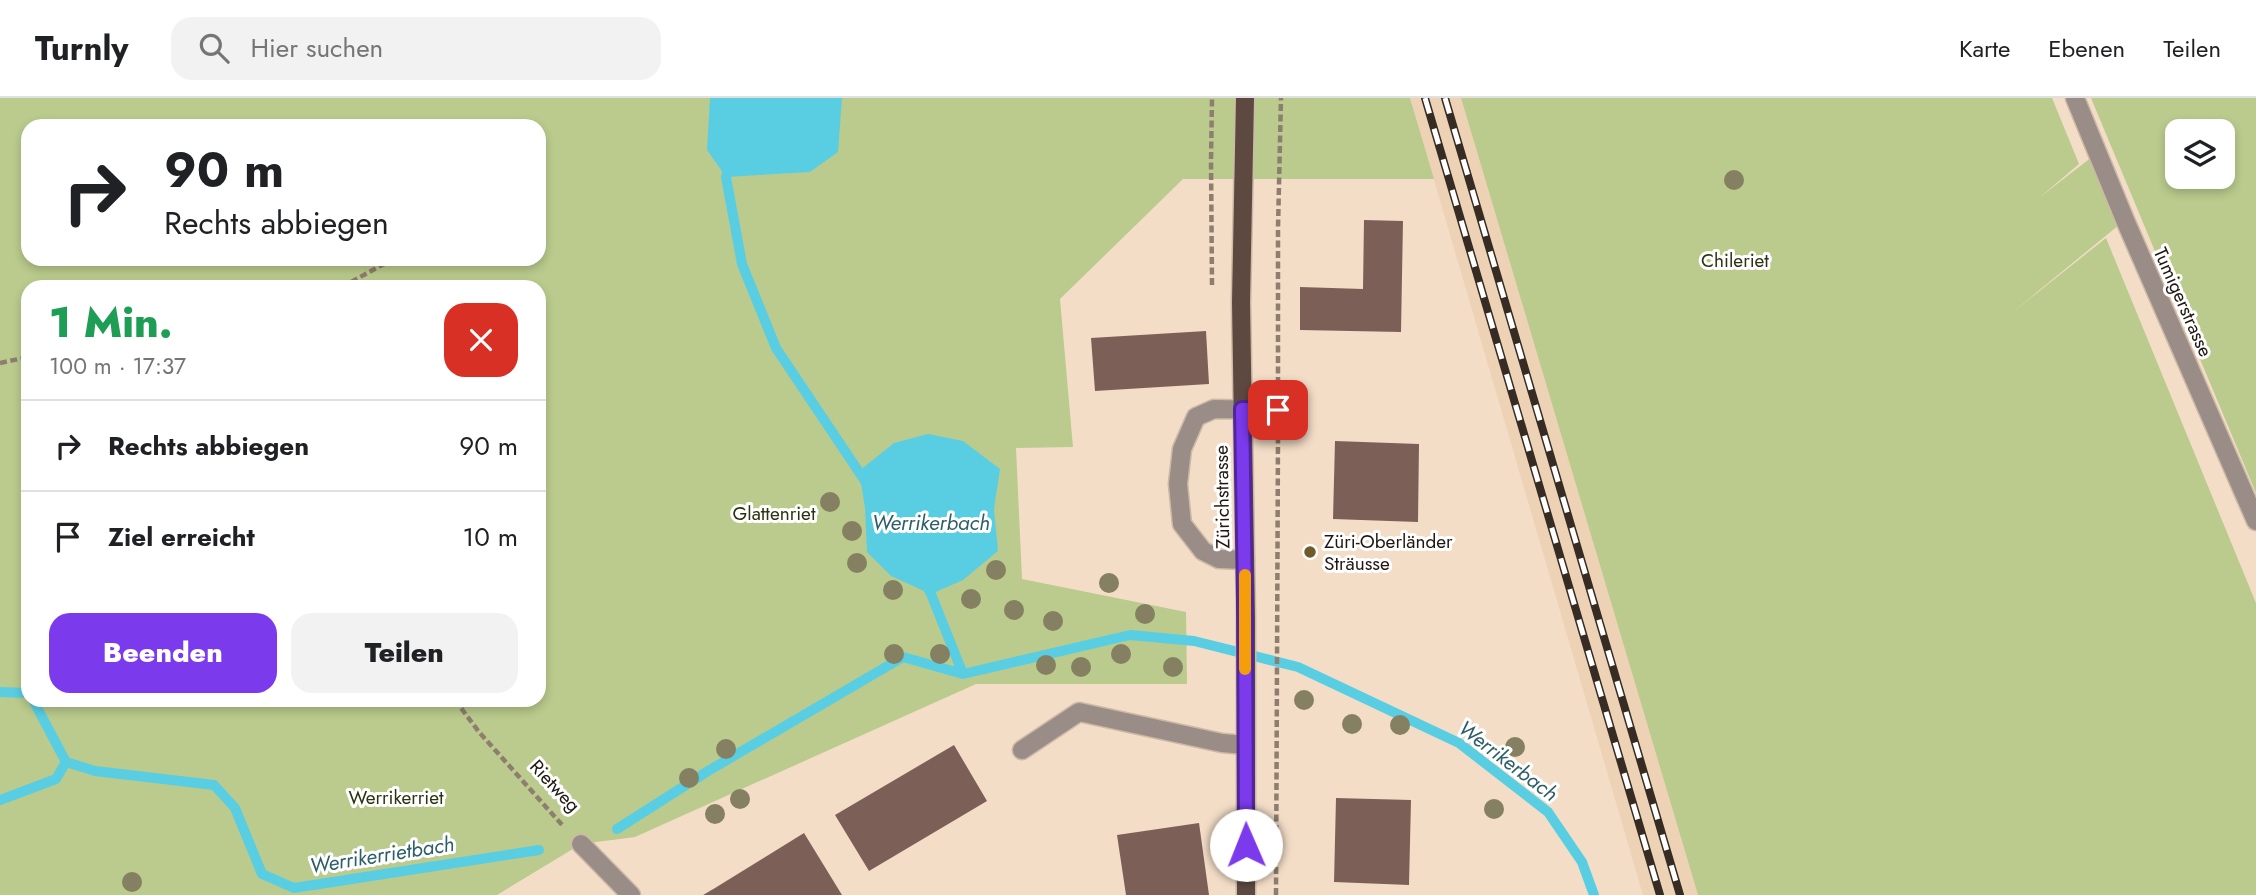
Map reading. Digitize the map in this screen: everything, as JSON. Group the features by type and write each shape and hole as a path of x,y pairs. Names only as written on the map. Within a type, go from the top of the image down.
{"main road":[{"name":"Zürichstrasse","path":"1245,98 1242,409 1246,618 1246,895"}],"street":[{"name":"Tumigerstrasse","path":"2075,98 2256,521"},
{"path":"1245,560 1219,559 1203,551 1182,524 1178,484 1182,449 1196,417 1214,409 1278,410"},
{"path":"1022,750 1079,712 1222,743 1245,745"},
{"path":"581,844 631,895"}],"path":[{"path":"1211,162 1212,98"},
{"path":"1278,228 1281,98"},
{"path":"355,280 380,266"},
{"path":"0,363 21,358"},
{"path":"1276,895 1278,625"},
{"name":"Rietweg","path":"460,707 527,788 581,844"}],"shaded area":[{"path":"1410,98 1461,98 1698,895 1643,895"}],"green space":[{"name":"Glattenriet","path":"0,98 1410,98 1434,179 1183,179 1060,299 1073,447 1016,448 1022,579 1186,612 1187,684 976,684 635,837 581,844 497,895 0,895"},
{"name":"Chileriet","path":"1461,98 2052,98 2079,164 2039,198 2097,153 2125,220 2008,316 2106,238 2256,603 2256,895 1698,895"},
{"path":"2091,98 2256,98 2256,493"}],"water":[{"path":"710,98 842,98 838,152 810,172 726,177 707,150"},
{"name":"Werrikerbach","path":"928,434 963,441 1000,469 994,509 998,551 963,580 931,594 891,576 867,552 865,508 859,471 894,443"}],"building":[{"path":"1364,220 1403,221 1401,332 1300,330 1300,287 1363,289"},
{"path":"1206,331 1209,384 1095,391 1091,338"},
{"path":"1335,441 1419,444 1418,522 1333,519"},
{"path":"954,745 987,801 869,871 835,815"},
{"path":"1336,798 1411,800 1409,885 1334,882"},
{"path":"1199,823 1209,895 1126,895 1117,835"},
{"path":"804,833 842,895 703,895 715,888"}],"waterway":[{"name":"Werrikerbach","path":"729,166 726,177 742,264 776,348 865,481"},
{"name":"Werrikerbach","path":"925,583 963,674"},
{"name":"Werrikerbach","path":"617,829 708,771 903,657 963,674 1130,635 1194,641 1298,667 1459,743 1548,812 1582,862 1594,895"},
{"name":"Werrikerrietbach","path":"0,692 21,693"},
{"name":"Werrikerrietbach","path":"37,707 66,762 95,771 214,785 235,808 262,874 294,888 539,850"},
{"path":"0,800 56,779 66,762"}],"railway":[{"path":"1425,98 1660,895"},
{"path":"1445,98 1680,895"}],"slow traffic":[{"path":"1245,575 1245,669"}],"place":[{"name":"Züri-Oberländer Sträusse","path":"1310,552"}],"route":[{"path":"1246,845 1242,409 1278,410"}],"park label":[{"name":"Werrikerriet","path":"396,797"}]}
